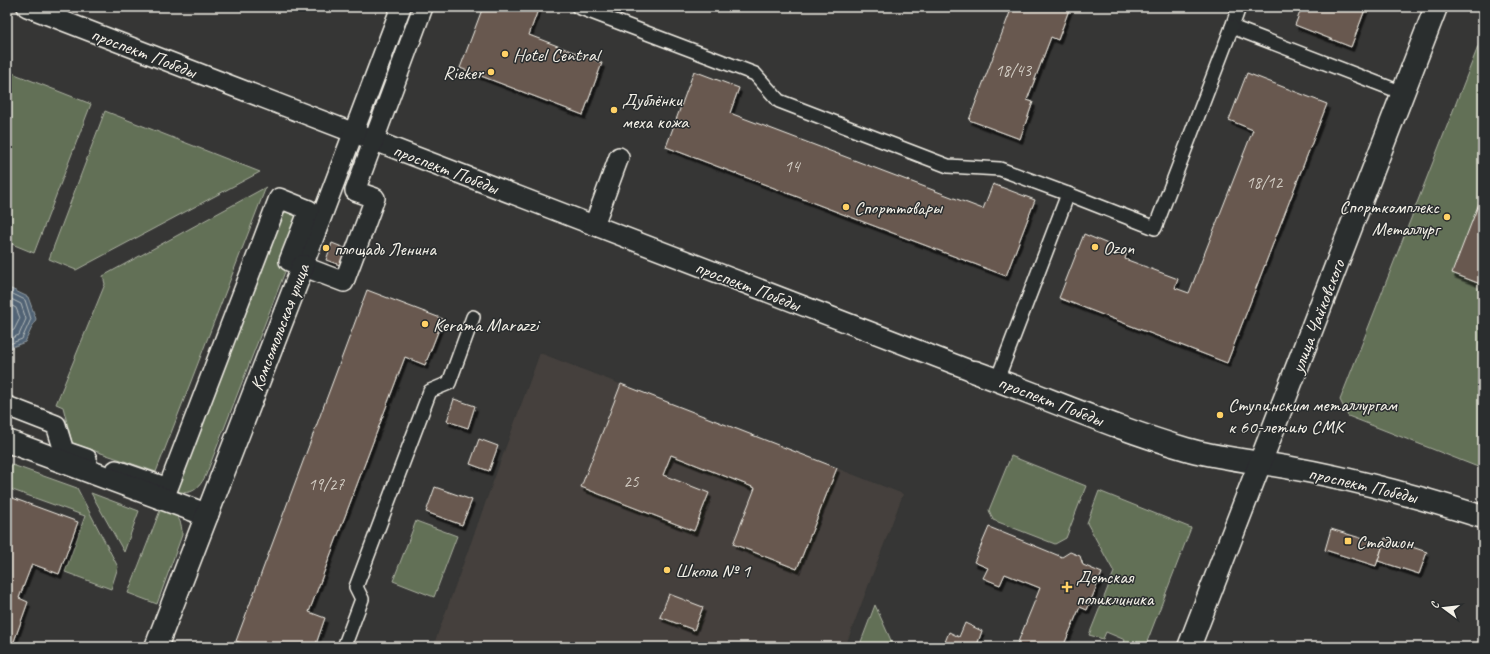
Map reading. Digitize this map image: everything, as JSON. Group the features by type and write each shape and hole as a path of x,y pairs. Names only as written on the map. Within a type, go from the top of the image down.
{"street":[{"name":"проспект Победы","path":"27,7 975,372 1153,439 1224,457 1317,472 1358,481 1483,517"},
{"name":"Комсомольская улица","path":"156,647 401,7"},
{"path":"7,406 56,425 64,451 168,488 279,198 309,210 289,261 344,282 375,198 355,191 423,7"},
{"name":"улица Чайковского","path":"1189,647 1436,7"},
{"path":"594,225 619,156"},
{"path":"7,441 207,515"}],"lane":[{"path":"578,7 755,74 780,101 948,166 1000,169 1155,228 1239,7"},
{"path":"1232,27 1403,93"},
{"path":"997,380 1068,194"},
{"path":"344,647 362,599 356,587 430,391 449,383 473,317"}],"shaded area":[{"name":"Школа № 1","path":"540,353 903,494 845,647 433,647"}],"green space":[{"name":"Спорткомплекс Металлург","path":"1483,34 1483,469 1348,416 1340,400"},
{"path":"7,71 91,104 34,253 7,242"},
{"path":"105,111 260,172 76,270 49,259"},
{"path":"266,187 156,472 72,443 63,407 56,404 105,284 103,276"},
{"path":"279,198 309,210 206,475 195,490 191,492 175,491 168,488"},
{"path":"1011,456 1086,486 1066,538 1055,544 993,520 989,510"},
{"path":"7,463 77,488 118,567 111,589 65,572 85,516 7,488"},
{"path":"1099,491 1191,528 1145,647 1122,647 1125,640 1106,632 1103,639 1089,635 1114,572 1087,523"},
{"path":"91,493 139,511 124,552"},
{"path":"161,508 171,512 177,517 181,524 182,535 157,604 128,593"},
{"path":"416,521 457,536 434,597 393,581"},
{"path":"875,605 894,647 859,647"}],"water":[{"path":"7,287 28,297 36,319 25,342 7,349"}],"building":[{"path":"483,7 539,7 529,35 602,63 583,115 460,68"},
{"path":"1012,7 1070,7 1058,40 1051,37 1027,100 1033,102 1020,139 969,120"},
{"path":"1302,7 1366,7 1351,47 1295,25"},
{"path":"694,71 739,88 730,113 983,209 993,184 1035,200 1006,276 666,147"},
{"path":"1247,73 1327,104 1227,363 1059,298 1084,234 1127,252 1125,259 1178,279 1175,288 1189,293 1253,130 1229,120"},
{"path":"1483,193 1483,285 1452,273"},
{"path":"332,243 347,249 340,265 326,260"},
{"path":"367,290 443,319 425,365 405,357 309,612 325,618 315,647 253,647 236,641"},
{"path":"621,384 837,468 797,569 733,544 755,488 671,455 663,475 709,493 694,531 581,487"},
{"path":"454,399 475,406 468,428 447,421"},
{"path":"479,439 498,446 489,471 470,464"},
{"path":"435,487 472,500 462,525 426,512"},
{"path":"7,496 78,522 59,574 32,564 19,598 28,602 12,647 7,647"},
{"name":"Детская поликлиника","path":"989,527 1062,557 1070,552 1080,556 1083,565 1102,573 1087,610 1080,607 1063,647 1016,647 1040,588 1005,574 1000,585 983,578 988,568 974,562"},
{"path":"1331,529 1383,545 1376,566 1325,550"},
{"path":"1385,538 1427,552 1419,574 1378,561"},
{"path":"669,594 703,607 694,630 660,617"},
{"path":"965,623 982,631 977,645 982,647 943,647 949,632 959,637"}],"place":[{"name":"Hotel Central","path":"505,54"},
{"name":"Rieker","path":"491,72"},
{"name":"Дублёнки меха кожа","path":"614,110"},
{"name":"Спорттовары","path":"846,207"},
{"name":"Спорткомплекс Металлург","path":"1447,217"},
{"name":"Ozon","path":"1095,247"},
{"name":"площадь Ленина","path":"326,248"},
{"name":"Kerama Marazzi","path":"425,324"},
{"name":"Ступинским металлургам к 60-летию СМК","path":"1220,415"},
{"name":"Стадион","path":"1348,541"},
{"name":"Школа № 1","path":"667,570"},
{"name":"Детская поликлиника","path":"1067,587"}]}
